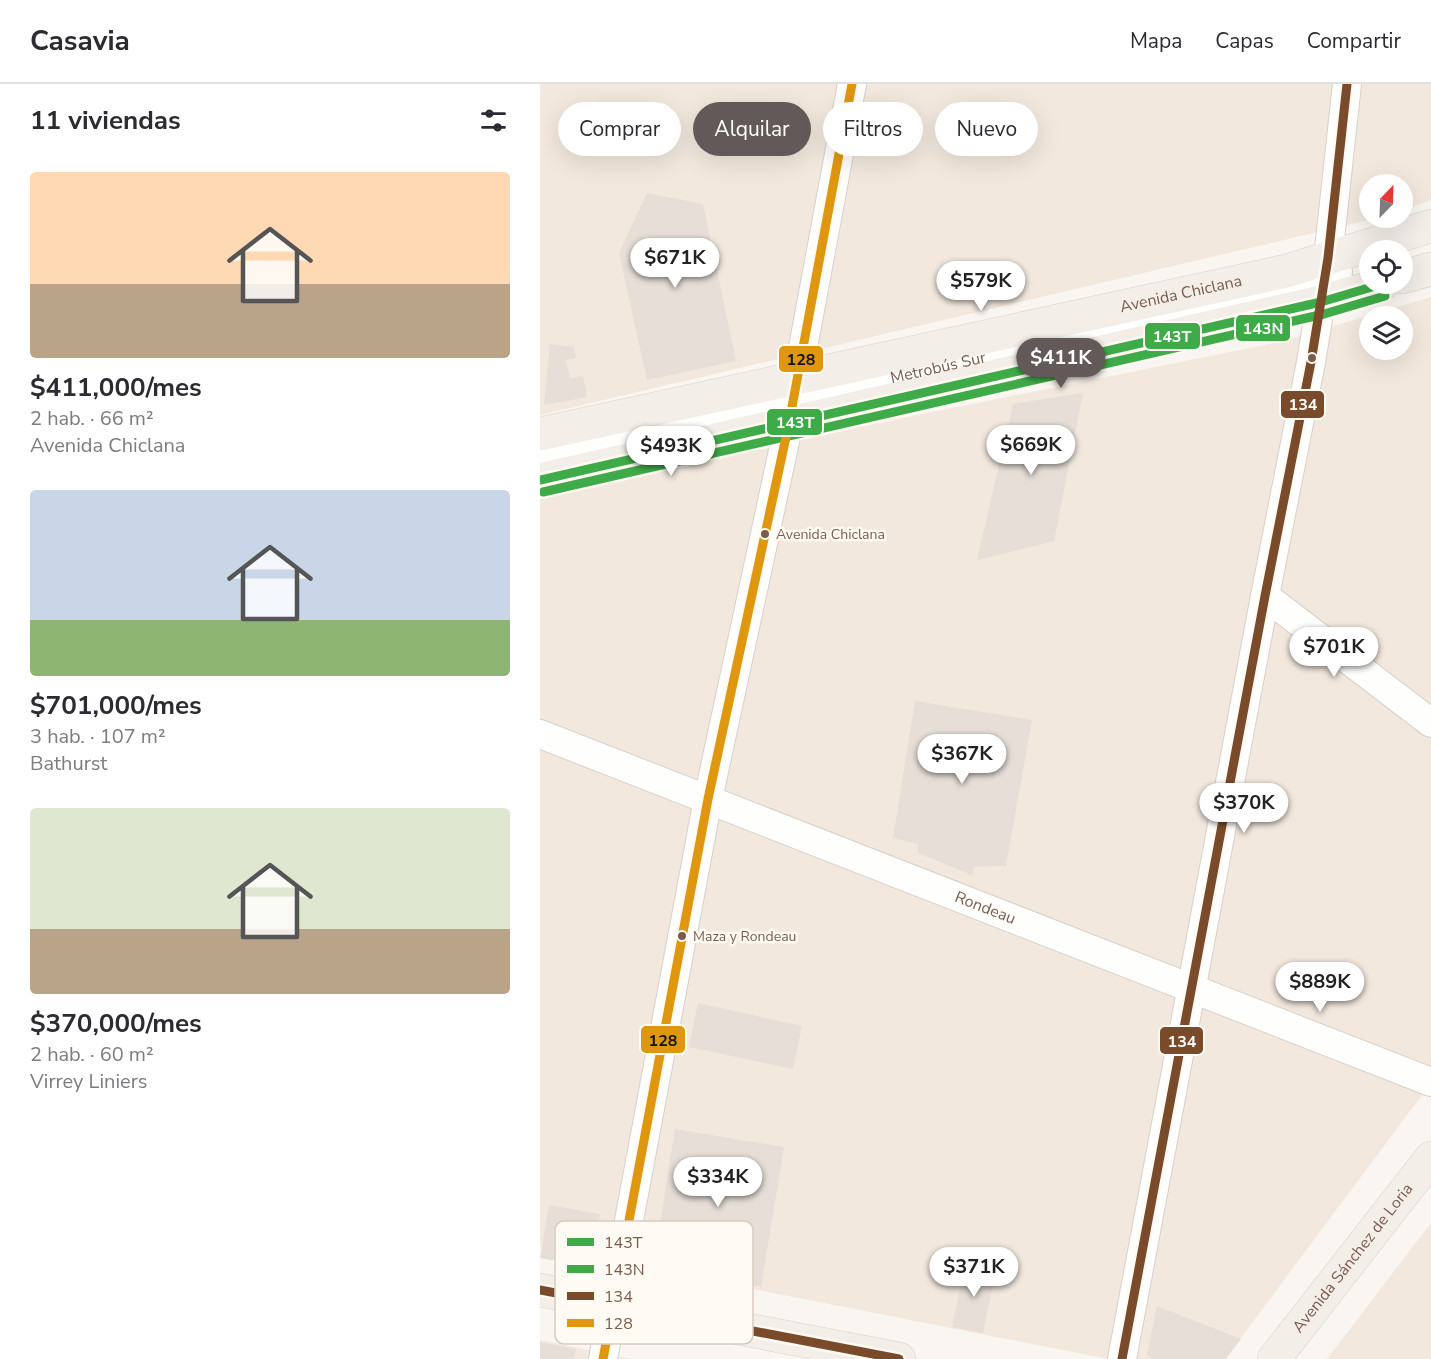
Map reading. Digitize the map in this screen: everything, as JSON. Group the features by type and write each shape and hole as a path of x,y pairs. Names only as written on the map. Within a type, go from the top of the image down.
{"main road":[{"name":"Avenida Chiclana","path":"540,434 794,400 966,385 1324,279 1431,226"},
{"path":"1413,274 1431,269"},
{"name":"Avenida Chiclana","path":"540,480 794,400 1286,271 1324,279 1359,282"},
{"name":"Avenida Sánchez de Loria","path":"1274,1359 1431,1158"},
{"path":"540,1290 555,1293"},
{"path":"753,1331 899,1359"}],"street":[{"path":"629,1221 708,799 794,400 852,84"},
{"path":"1122,1359 1309,373 1324,279 1347,84"},
{"path":"1413,249 1431,243"},
{"path":"1324,279 1359,266"},
{"path":"540,457 794,400"},
{"path":"1265,596 1431,723"},
{"name":"Rondeau","path":"540,734 1431,1082"},
{"path":"603,1359 606,1344"}],"shaded area":[{"path":"540,84 1431,84 1431,200 1413,206 1413,174 1359,174 1359,222 540,415"},
{"path":"1431,297 1431,1083 1225,1359 1108,1359 753,1289 753,1221 555,1221 555,1250 540,1247 540,496 804,438 1280,342 1359,318 1359,360 1413,360 1413,306 1401,306"},
{"path":"1431,1223 1431,1359 1327,1359"},
{"path":"540,1340 632,1359 540,1359"}],"building":[{"path":"647,193 703,204 736,361 647,380 619,253"},
{"path":"550,344 574,347 576,358 566,360 570,378 583,376 587,397 544,405"},
{"path":"1083,393 1054,541 977,560 1013,404"},
{"path":"915,701 1032,720 1006,866 974,867 972,875 918,853 918,844 893,838"},
{"path":"698,1003 802,1026 793,1069 689,1047"},
{"path":"675,1129 784,1147 761,1287 753,1286 753,1221 661,1221"},
{"path":"549,1205 600,1214 599,1221 555,1221 555,1261 540,1258"},
{"path":"965,1264 996,1270 983,1333 952,1327"},
{"path":"1157,1306 1241,1339 1226,1359 1151,1359 1147,1355"},
{"path":"540,1342 576,1349 574,1359 540,1359"}],"transit line":[{"name":"128","path":"629,1221 708,799 789,423 852,84"},
{"name":"134","path":"1122,1359 1311,362 1328,258 1347,84"},
{"name":"143T","path":"540,480 1321,302 1359,291"},
{"name":"143N","path":"543,492 1324,314 1385,296"},
{"name":"134","path":"540,1290 555,1293"},
{"name":"134","path":"753,1331 899,1359"},
{"name":"128","path":"603,1359 606,1344"}],"place":[{"name":"Avenida Chiclana","path":"765,534"},
{"name":"Maza y Rondeau","path":"682,936"}]}
